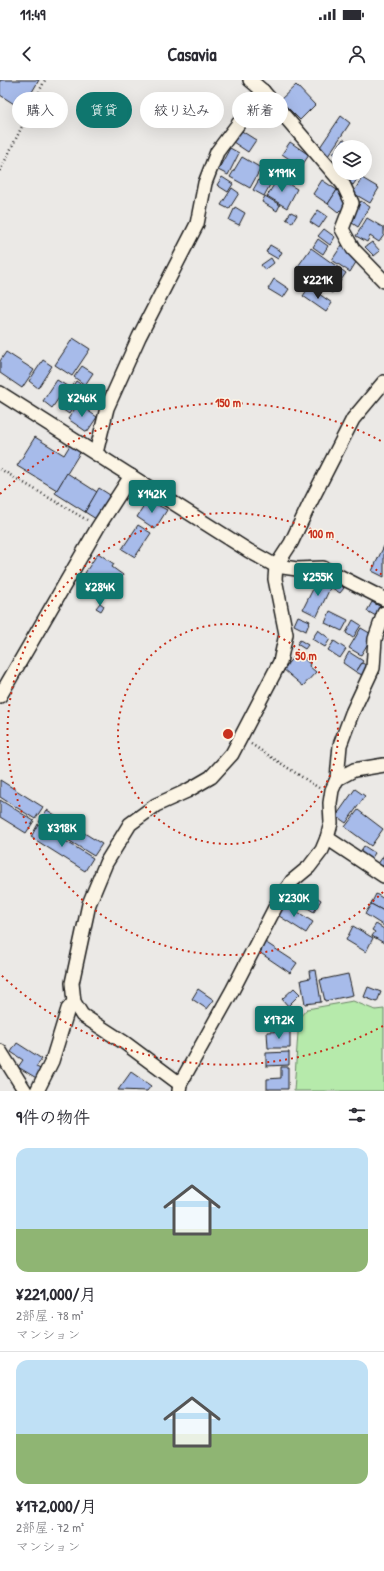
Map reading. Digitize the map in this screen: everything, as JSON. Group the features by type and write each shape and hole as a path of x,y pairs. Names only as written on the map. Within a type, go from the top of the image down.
{"street":[{"path":"250,80 263,91 342,184 352,204 342,229 353,249 384,281"},
{"path":"96,453 107,408 139,338 197,224 205,183 217,152 263,91"},
{"path":"384,382 353,420 291,543 276,566 275,579 282,606 286,634 280,662 232,754 211,777 187,791 156,805 130,824 106,863 89,904 72,983 74,1002 82,1015 125,1043 179,1088 279,900 292,881 309,867 322,850 331,823 331,796 337,779 340,746 352,713 373,668 375,638 384,613"},
{"path":"0,392 249,551 276,566 297,569 323,568 384,599"},
{"path":"0,696 98,527 131,476"},
{"path":"337,779 354,770 384,765"},
{"path":"327,838 384,876"},
{"path":"37,1091 52,1061 68,1009 74,1002"},
{"path":"0,1051 25,1091"}],"path":[{"path":"0,171 45,80"},
{"path":"0,469 98,527"},
{"path":"241,738 331,796"}],"green space":[{"path":"353,1001 375,1010 384,1009 384,1091 294,1091 299,1018 307,1009"}],"building":[{"path":"0,80 39,80 32,92 12,92 12,103 0,95"},
{"path":"296,85 315,105 300,120 288,108 288,92"},
{"path":"341,116 350,123 339,140 332,140 332,150 328,156 318,150"},
{"path":"240,130 256,140 248,152 233,142"},
{"path":"290,142 309,155 301,167 282,154"},
{"path":"230,148 239,153 228,175 218,170"},
{"path":"242,157 261,168 250,188 230,177"},
{"path":"268,164 278,170 264,196 253,190"},
{"path":"222,177 233,184 228,192 217,185"},
{"path":"278,178 297,189 287,208 267,196"},
{"path":"322,180 337,190 328,204 313,194"},
{"path":"345,180 356,180 353,185"},
{"path":"361,180 365,180 379,188 370,203 353,193"},
{"path":"232,188 239,193 229,209 221,205"},
{"path":"337,190 349,201 342,211 340,210 338,212 328,204"},
{"path":"265,196 280,205 277,211 262,202"},
{"path":"361,201 370,207 358,227 349,221"},
{"path":"235,207 245,213 239,225 229,220"},
{"path":"318,210 327,216 319,228 310,222"},
{"path":"291,212 297,215 292,223 286,219"},
{"path":"367,218 384,228 384,235 379,242 370,236 367,242 356,236"},
{"path":"324,229 335,237 330,245 318,236"},
{"path":"318,239 328,246 323,254 313,247"},
{"path":"372,242 380,251 374,256 365,247"},
{"path":"270,245 282,252 278,259 266,252"},
{"path":"342,245 358,259 350,272 332,260"},
{"path":"311,248 346,273 332,293 319,284 315,288 302,278 304,275 296,269"},
{"path":"271,258 274,263 265,270 261,265"},
{"path":"274,279 289,289 283,298 268,289"},
{"path":"309,287 332,303 326,312 303,296"},
{"path":"73,338 90,349 72,376 55,365"},
{"path":"6,352 34,370 22,388 0,373 0,361"},
{"path":"43,360 52,366 38,388 29,381"},
{"path":"82,366 93,373 85,385 74,377"},
{"path":"57,380 67,386 52,408 43,401"},
{"path":"76,381 86,388 69,414 59,407"},
{"path":"78,404 97,417 87,432 68,419"},
{"path":"35,437 64,455 70,445 81,451 57,490 17,466"},
{"path":"67,473 97,492 85,512 55,493"},
{"path":"99,488 110,495 96,519 85,512"},
{"path":"148,500 167,510 155,529 137,517"},
{"path":"138,525 151,533 135,557 122,549"},
{"path":"384,546 384,577 372,571"},
{"path":"98,553 114,564 112,567 123,575 113,592 85,573"},
{"path":"319,577 332,584 317,616 303,609"},
{"path":"336,582 344,588 340,593 332,588"},
{"path":"372,602 381,607 376,616 367,611"},
{"path":"100,603 104,606 101,611 96,608"},
{"path":"330,611 348,620 342,631 325,623"},
{"path":"298,616 310,621 306,631 294,625"},
{"path":"353,620 361,625 353,638 346,633"},
{"path":"361,628 373,635 361,655 349,648"},
{"path":"318,630 330,639 325,647 312,639"},
{"path":"300,640 308,645 305,649 297,644"},
{"path":"334,641 346,649 340,658 328,650"},
{"path":"349,652 363,661 356,672 343,663"},
{"path":"297,653 310,664 309,666 316,672 303,686 283,669"},
{"path":"362,663 368,666 362,675 356,672"},
{"path":"0,780 43,807 35,819 0,797"},
{"path":"355,789 365,796 346,823 336,816"},
{"path":"0,800 34,821 26,833 0,817"},
{"path":"47,810 102,844 94,856 39,822"},
{"path":"358,810 383,829 371,846 345,827"},
{"path":"38,824 93,858 85,871 31,837"},
{"path":"364,846 375,853 371,859 360,852"},
{"path":"384,855 384,868 378,864"},
{"path":"297,884 321,900 314,912 301,904 299,907 287,899"},
{"path":"376,894 384,899 384,911 371,904"},
{"path":"283,902 313,922 306,933 276,914"},
{"path":"371,904 384,911 384,926 365,914"},
{"path":"376,924 384,929 384,943 372,936 375,932 372,930"},
{"path":"353,926 373,938 366,952 346,940"},
{"path":"265,942 297,963 290,973 259,952"},
{"path":"316,970 321,1002 305,1004 301,980 310,978 309,971"},
{"path":"348,974 353,995 325,1001 320,980"},
{"path":"368,987 381,992 377,1002 364,997"},
{"path":"294,988 300,994 288,1006 282,999"},
{"path":"198,989 214,1000 207,1009 192,999"},
{"path":"290,1031 290,1048 268,1048 267,1032"},
{"path":"17,1043 42,1059 36,1067 43,1070 38,1079 18,1067 23,1060 11,1052"},
{"path":"289,1052 289,1065 266,1066 266,1053"},
{"path":"281,1067 288,1067 288,1089 267,1089 267,1079 281,1078"},
{"path":"131,1072 151,1086 147,1091 118,1090"}]}
